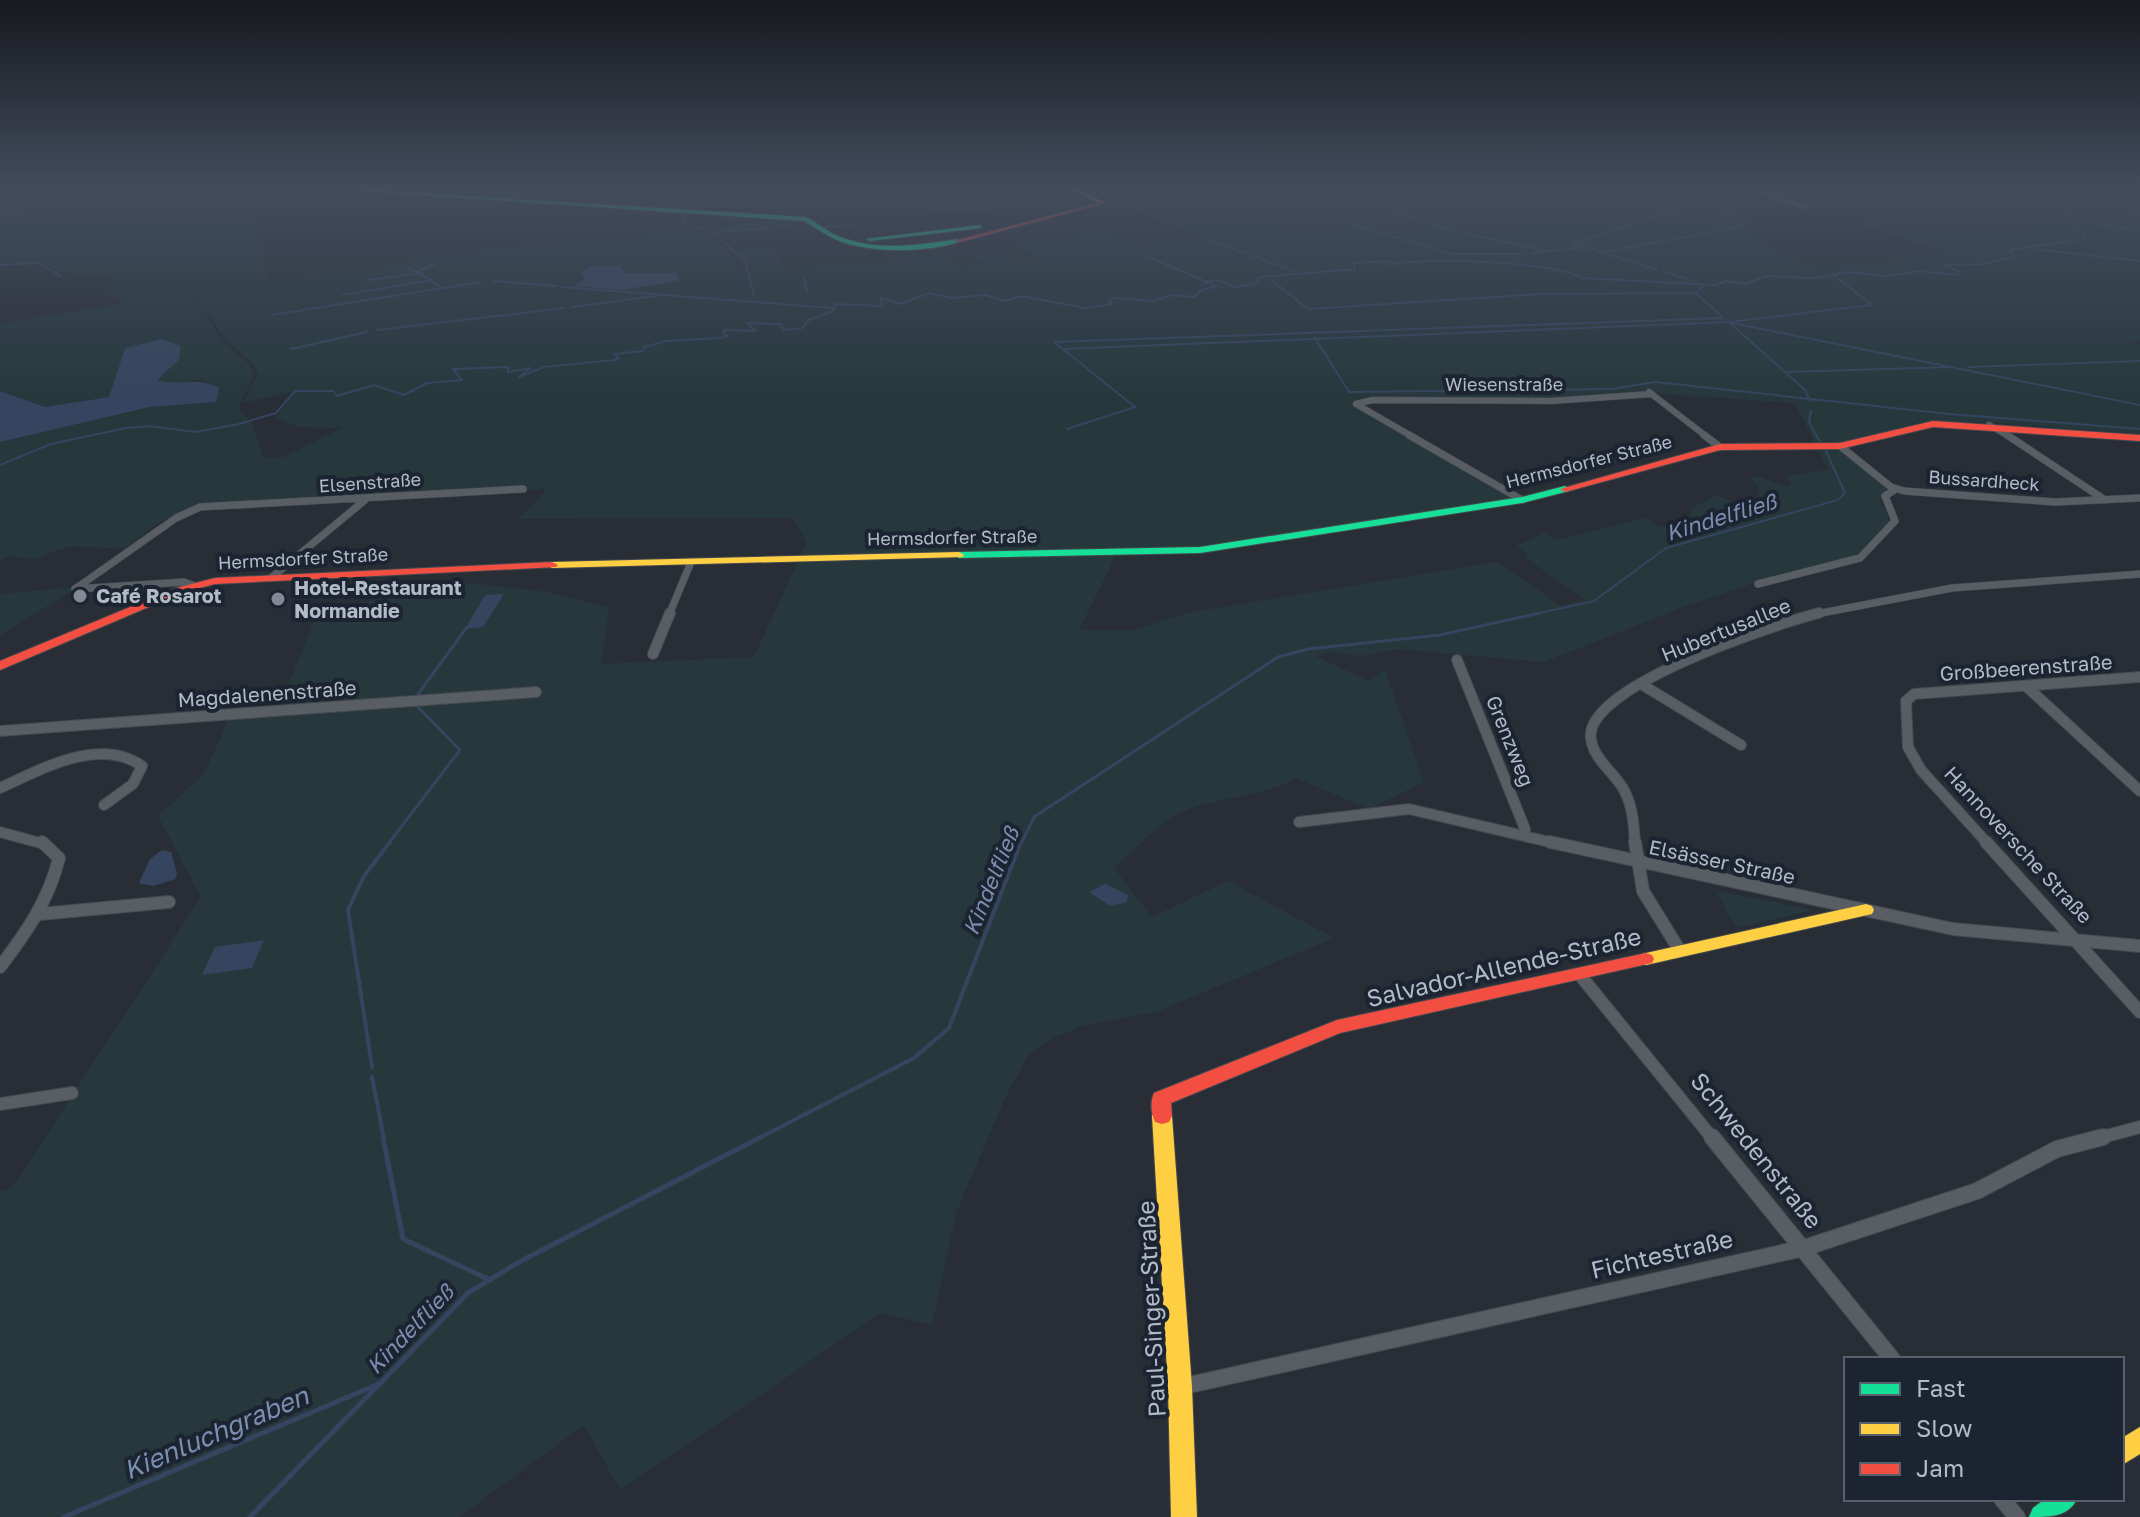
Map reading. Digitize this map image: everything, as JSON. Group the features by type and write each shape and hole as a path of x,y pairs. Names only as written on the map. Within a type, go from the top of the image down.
{"street":[{"name":"Wiesenstraße","path":"1522,500 1356,404 1372,400 1551,401 1650,392 1720,447"},
{"name":"Hermsdorfer Straße","path":"75,589 184,582 195,586 271,578 486,566 1200,550 1522,500 1720,447 1826,447 1925,424 1989,425 2140,438"},
{"path":"1989,425 2036,451 2105,500"},
{"path":"1758,584 1860,558 1895,521 1885,496 1896,489 1826,447"},
{"name":"Elsenstraße","path":"75,589 176,518 200,507 523,489"},
{"name":"Bussardheck","path":"1896,489 2014,500 2140,498"},
{"path":"271,578 365,500"},
{"path":"653,654 691,562"},
{"name":"Hubertusallee","path":"1680,951 1650,907 1638,863 1635,820 1627,796 1597,753 1590,735 1597,714 1604,706 1641,684 1768,628 1858,605 1939,591 2140,574"},
{"path":"0,666 195,586"},
{"name":"Grenzweg","path":"1457,660 1525,829 1524,836"},
{"name":"Großbeerenstraße","path":"1914,694 2140,677"},
{"path":"1641,684 1741,745"},
{"path":"2026,686 2140,791"},
{"name":"Magdalenenstraße","path":"0,731 536,692"},
{"name":"Hannoversche Straße","path":"1914,694 1906,701 1908,747 1912,756 2140,1012"},
{"path":"0,788 74,758 111,753 134,756 142,766 139,778 104,805"},
{"name":"Elsässer Straße","path":"1299,822 1409,809 1638,863 1953,929 2140,946"},
{"path":"0,832 42,842 59,858 55,881 40,914 0,967"},
{"path":"40,914 169,902"},
{"name":"Salvador-Allende-Straße","path":"1161,1099 1337,1027 1866,910"},
{"name":"Schwedenstraße","path":"1580,975 1890,1357"},
{"path":"0,1104 72,1093"},
{"name":"Paul-Singer-Straße","path":"1161,1099 1180,1387 1184,1517"},
{"name":"Fichtestraße","path":"1180,1387 1804,1248 1977,1191 2057,1149 2140,1127"},
{"path":"2124,1451 2140,1439"},
{"path":"2004,1501 2017,1517"},
{"path":"2042,1517 2062,1501"}],"shaded area":[{"path":"0,261 265,261 268,279 372,268 409,261 735,261 741,272 745,271 741,261 780,261 784,267 895,261 950,261 960,266 983,263 980,261 1797,261 1831,266 1886,261 2140,261 2140,340 2131,343 2140,345 2140,434 1986,422 1918,423 1833,445 1888,488 1880,501 1890,522 1865,552 1856,557 1781,574 1678,609 1544,662 1398,649 1361,656 1334,652 1315,656 1369,681 1385,670 1424,782 1369,809 1296,778 1267,790 1206,804 1176,815 1114,868 1152,917 1228,881 1334,938 1156,1012 1085,1025 1052,1038 1028,1056 1006,1096 956,1213 932,1325 881,1313 620,1490 584,1425 459,1517 0,1517 0,1191 13,1187 201,897 158,816 204,774 231,715 278,711 319,609 412,595 452,583 547,592 609,608 601,664 754,657 807,542 792,518 519,519 547,489 268,505 195,504 155,525 124,549 69,546 34,559 9,556 0,560 0,442 150,407 216,402 204,379 173,384 157,380 179,360 125,348 109,397 45,407 0,391 0,324 124,303 111,296 111,275 61,272 39,262 0,264","holes":["193,293 226,340 254,364 258,375 242,403 290,392 293,395 276,418 298,427 342,428 284,457 264,458 252,424 238,409 253,376 250,365 222,341","1652,393 1795,403 1828,470 1786,476 1791,485 1785,487 1759,476 1750,479 1758,486 1759,503 1742,507 1717,495 1692,508 1690,520 1661,527 1645,518 1557,540 1544,533 1516,546 1528,555 1524,557 1585,599 1561,606 1497,562 1191,612 1134,630 1079,630 1117,553 1200,550 1522,500 1357,403 1370,400 1524,400"]},
{"path":"72,587 71,591 0,636 0,594"},
{"path":"1716,891 1728,893 1814,910 1736,928"}],"water":[{"path":"591,266 620,266 624,273 677,273 679,281 620,290 575,286 586,278 581,273"},
{"path":"162,339 181,346 179,360 157,380 212,384 219,388 216,402 150,407 0,442 0,391 45,407 109,397 125,348"},
{"path":"504,594 483,627 465,629 485,595"},
{"path":"162,850 171,852 177,873 175,879 153,886 139,883 150,859"},
{"path":"1105,884 1128,895 1127,902 1110,906 1089,892"},
{"path":"264,940 252,968 202,975 215,947"}],"waterway":[{"path":"745,261 754,295"},
{"path":"1157,261 1205,281"},
{"path":"1266,261 1294,271"},
{"path":"0,465 51,444 126,428 150,426 195,432 239,424 276,413 295,391 333,391 337,396 374,385 404,395 427,383 462,380 453,369 508,367 508,372 531,368 519,377 544,367 615,360 619,358 614,354 643,351 644,347 666,341 720,338 727,336 723,333 725,330 756,331 747,323 780,324 784,330 802,328 809,320 833,311 835,304 883,306 880,298 901,304 929,293 951,298 985,295 1005,301 1021,296 1085,308 1113,304 1109,301 1114,298 1151,301 1173,295 1195,297 1200,291 1216,286 1204,282 1219,280 1233,287 1255,284 1260,277 1355,269 1354,263 1389,261 1391,265 1430,261 1519,264 1568,272 1582,278 1705,284"},
{"path":"1629,261 1658,270"},
{"path":"1705,284 1726,281 1746,284 1766,276 1815,278 1848,272 1884,276 1921,271 1958,275 1959,272 1944,265 1997,261"},
{"path":"0,265 38,263 61,276"},
{"path":"416,272 435,264"},
{"path":"407,267 419,274"},
{"path":"1663,271 1690,280"},
{"path":"419,274 423,273"},
{"path":"368,280 419,274"},
{"path":"419,274 430,280"},
{"path":"1315,339 1729,322 1872,305 1835,276"},
{"path":"804,278 807,292"},
{"path":"1270,279 1308,309 1540,294 1696,293"},
{"path":"343,295 430,280"},
{"path":"430,280 442,287"},
{"path":"493,281 556,286"},
{"path":"272,315 481,282"},
{"name":"Kindelfließ","path":"1696,293 1705,284"},
{"path":"562,287 832,308"},
{"name":"Kindelfließ","path":"1696,293 1721,316"},
{"path":"572,307 655,296"},
{"path":"377,330 565,308"},
{"path":"1067,429 1135,407 1054,342 1723,318"},
{"name":"Kindelfließ","path":"1730,323 1805,390 1809,399"},
{"path":"1732,323 1951,367"},
{"path":"291,349 367,332"},
{"path":"1064,349 1315,339"},
{"path":"1315,339 1349,392 1611,389 1655,382 1809,399"},
{"path":"1968,367 2140,361"},
{"path":"1786,372 1951,367"},
{"path":"1951,367 2140,405"},
{"path":"1809,399 1949,414 2140,429"},
{"name":"Kindelfließ","path":"1811,411 1809,422 1821,444"},
{"name":"Kindelfließ","path":"1540,613 1594,601 1666,548 1838,500 1845,493 1825,449"},
{"name":"Kindelfließ","path":"1021,844 1034,817 1278,657 1308,649 1440,635 1540,613"},
{"name":"Kindelfließ","path":"1531,615 1540,613"},
{"path":"416,697 467,627"},
{"path":"388,844 460,750 414,703"},
{"path":"372,1067 348,910 364,876 390,842"},
{"name":"Kindelfließ","path":"757,1139 914,1058 949,1028 1021,842"},
{"path":"372,1077 384,1139"},
{"path":"383,1137 403,1239 488,1279"},
{"name":"Kindelfließ","path":"380,1383 468,1293 519,1262 761,1137"},
{"name":"Kienluchgraben","path":"64,1517 380,1383"},
{"name":"Kindelfließ","path":"250,1517 380,1383"}],"traffic: fast":[{"path":"959,555 1200,550 1522,500 1565,489"},
{"path":"2042,1517 2062,1501"}],"traffic: slow":[{"path":"552,565 959,555"},
{"path":"1646,959 1866,910"},
{"path":"1162,1116 1180,1387 1184,1517"},
{"path":"2124,1451 2140,1439"}],"traffic: jam":[{"path":"1565,489 1720,447 1840,446 1933,424 2140,438"},
{"path":"0,666 180,590 215,581 552,565"},
{"path":"1162,1116 1161,1099 1337,1027 1646,959"}],"place":[{"name":"Café Rosarot","path":"80,596"},
{"name":"Hotel-Restaurant Normandie","path":"278,599"}]}
